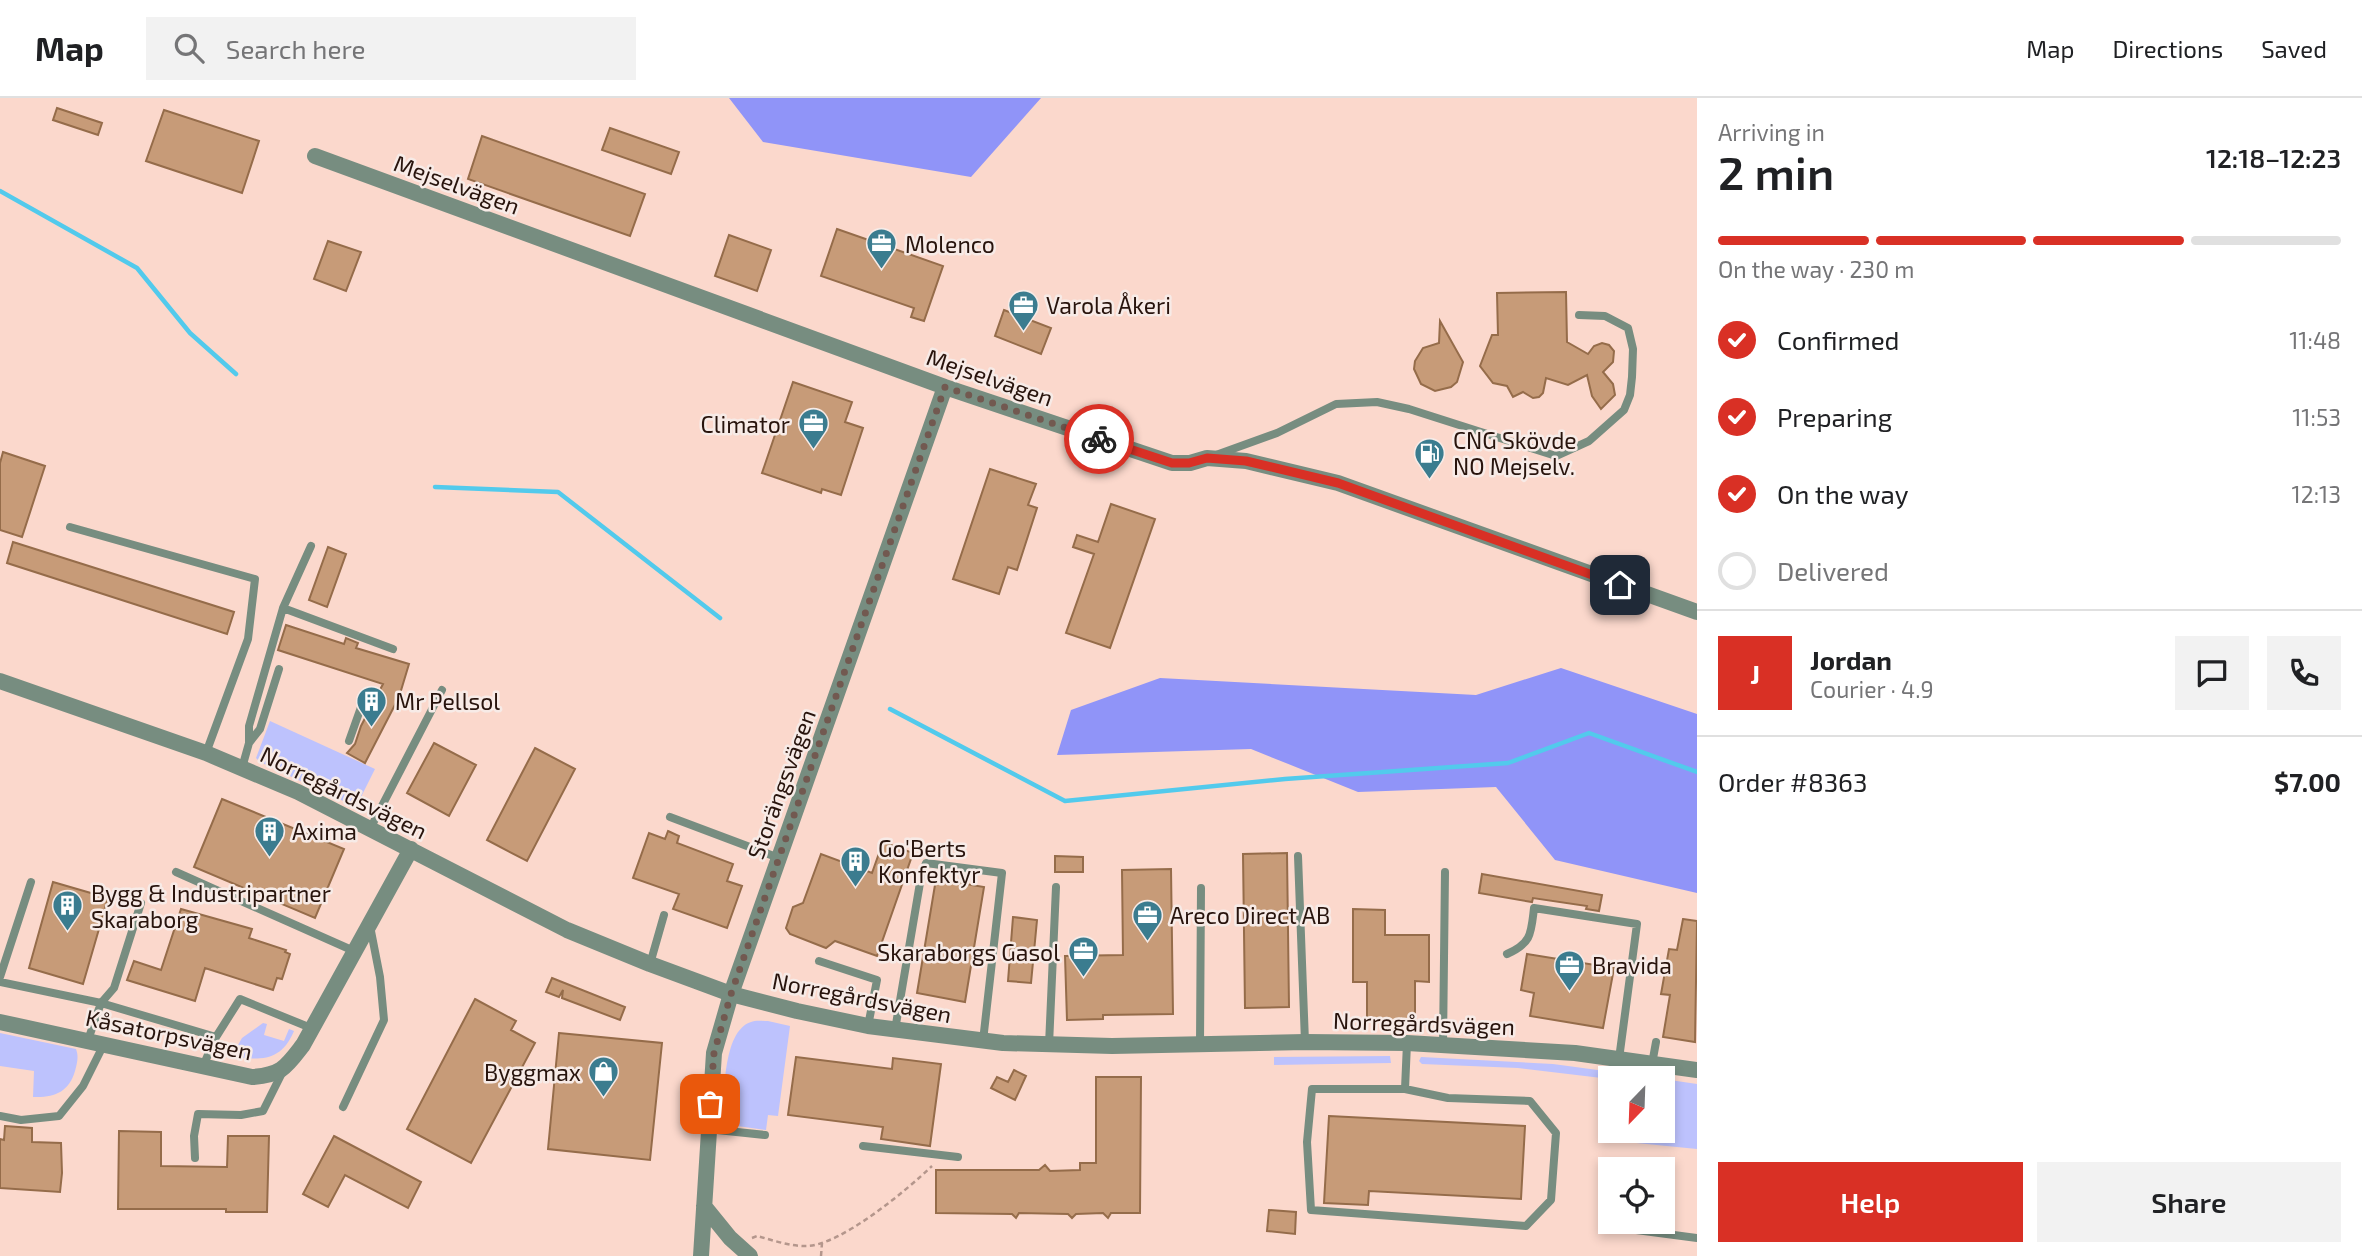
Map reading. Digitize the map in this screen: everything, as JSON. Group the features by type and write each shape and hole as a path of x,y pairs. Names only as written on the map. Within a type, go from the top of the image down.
{"street":[{"name":"Mejselvägen","path":"315,156 945,387 1172,463 1189,463 1207,458 1246,461 1338,483 1697,612"},
{"name":"Storängsvägen","path":"701,1256 714,1053 731,994 945,387"},
{"name":"Norregårdsvägen","path":"0,681 206,754 298,792 567,930 731,994 797,1012 869,1026 983,1041 1049,1045 1407,1043 1575,1053 1697,1070"},
{"name":"Kåsatorpsvägen","path":"0,1022 252,1077 283,1071 303,1045 411,849"},
{"path":"704,1206 730,1238 750,1256"}],"lane":[{"path":"1207,458 1277,433 1336,404 1377,402 1409,409 1556,456 1589,441 1624,410 1630,395 1633,349 1628,328 1605,316 1579,316"},
{"path":"70,527 255,579 248,639 206,754"},
{"path":"242,768 249,743 249,726 283,608 311,546"},
{"path":"283,608 394,649"},
{"path":"249,743 260,729 279,669"},
{"path":"370,829 442,690"},
{"path":"349,741 365,696"},
{"path":"670,817 779,858"},
{"path":"1298,856 1305,1042"},
{"path":"895,1030 921,877 926,863 1002,873 983,1041"},
{"path":"176,872 354,951"},
{"path":"1443,1045 1445,873"},
{"path":"0,977 31,882"},
{"path":"1049,1045 1056,887"},
{"path":"1200,1044 1201,888"},
{"path":"0,1116 21,1120 59,1116 83,1086 96,1042 101,1003 114,988 141,903"},
{"path":"1507,954 1521,948 1530,936 1534,908 1637,924 1619,1059"},
{"path":"650,964 664,915"},
{"path":"343,1107 384,1020 380,977 370,923"},
{"path":"819,961 877,980 869,1026"},
{"path":"0,982 101,1003 216,1037"},
{"path":"203,1066 216,1037 240,999 311,1028"},
{"path":"1652,1064 1656,1042"},
{"path":"1405,1089 1407,1043"},
{"path":"195,1158 194,1136 198,1114 248,1114 263,1111 283,1071"},
{"path":"1312,1089 1405,1089 1448,1098 1530,1101 1556,1133 1551,1200 1526,1226 1311,1210 1307,1142 1312,1089"},
{"path":"708,1129 765,1135"},
{"path":"863,1146 958,1157"},
{"path":"1667,1234 1697,1238"}],"path":[{"path":"746,1239 757,1236 806,1247 822,1244 887,1205 942,1156"},
{"path":"821,1256 822,1244"}],"shaded area":[{"path":"729,98 1041,98 971,177 763,142"},
{"path":"1561,668 1697,714 1697,893 1555,860 1496,787 1358,792 1251,749 1057,755 1071,710 1160,678 1476,695"},
{"path":"270,721 375,769 356,807 256,758"},
{"path":"768,1021 790,1026 778,1116 768,1115 766,1130 723,1124 726,1067 735,1038 742,1028 751,1022"},
{"path":"263,1023 267,1024 264,1035 284,1041 289,1029 294,1031 283,1049 269,1057 231,1057 242,1038"},
{"path":"0,1033 76,1049 77,1063 69,1084 54,1095 33,1097 34,1071 0,1066"},
{"path":"1390,1056 1391,1063 1274,1065 1274,1057"},
{"path":"1421,1057 1553,1064 1598,1070 1598,1078 1518,1068 1422,1064 1419,1061"},
{"path":"1675,1081 1697,1084 1697,1149 1636,1143 1675,1143"}],"building":[{"path":"57,108 102,123 98,135 53,120"},
{"path":"164,110 259,141 242,193 146,161"},
{"path":"610,128 679,152 671,174 602,150"},
{"path":"482,136 645,194 630,236 468,179"},
{"name":"Molenco","path":"837,229 943,266 924,321 911,317 914,308 821,276"},
{"path":"729,235 771,250 757,291 715,276"},
{"path":"328,241 361,252 346,291 314,279"},
{"path":"1566,292 1567,342 1588,354 1594,346 1602,343 1609,345 1614,351 1613,362 1603,372 1613,384 1615,395 1601,409 1592,396 1587,375 1568,385 1546,378 1543,393 1539,397 1533,398 1523,392 1513,397 1507,386 1493,383 1480,366 1492,335 1498,335 1497,293"},
{"name":"Varola Åkeri","path":"1004,310 1051,328 1041,354 995,336"},
{"path":"1440,321 1463,362 1457,382 1451,387 1435,391 1421,384 1414,369 1415,361 1423,348 1439,343"},
{"name":"Climator","path":"793,382 852,402 845,422 863,428 841,495 822,489 821,493 762,473"},
{"path":"3,452 45,466 22,537 0,530 0,463"},
{"path":"990,469 1036,484 1028,505 1037,508 1017,570 1008,567 999,594 953,579"},
{"path":"1111,504 1155,519 1110,648 1066,633 1094,554 1073,547 1077,535 1098,542"},
{"path":"13,542 234,612 227,634 7,563"},
{"path":"328,547 346,554 327,607 309,600"},
{"path":"286,625 344,644 346,638 358,643 356,648 409,664 399,697 365,763 347,753 355,744 361,726 383,684 278,650"},
{"path":"434,743 476,765 449,816 407,793"},
{"path":"535,748 575,769 527,861 487,840"},
{"name":"Axima","path":"222,799 344,849 315,918 194,867"},
{"path":"668,831 679,836 677,843 733,864 727,881 742,886 727,928 673,909 679,894 633,878 649,833 665,839"},
{"name":"Go'Berts Konfektyr","path":"883,842 913,853 877,956 835,941 826,948 790,934 786,928 793,907 803,903 821,854 872,873"},
{"path":"1287,853 1289,1007 1245,1008 1243,854"},
{"path":"1055,856 1083,857 1083,872 1055,872"},
{"name":"Areco Direct AB","path":"1171,869 1173,1014 1103,1015 1103,1019 1067,1020 1065,956 1123,955 1122,870"},
{"path":"1482,874 1602,895 1599,911 1586,909 1587,906 1533,898 1532,902 1479,893"},
{"path":"936,879 984,887 965,1002 917,993"},
{"name":"Bygg & Industripartner Skaraborg","path":"53,882 108,898 83,984 29,968"},
{"path":"181,909 252,929 249,938 286,950 285,952 290,954 282,979 277,978 273,990 205,968 195,1001 127,980 134,961 161,970"},
{"path":"1353,909 1385,910 1385,935 1429,935 1429,982 1415,981 1415,1019 1398,1019 1397,1024 1384,1024 1384,1019 1367,1019 1367,982 1353,982"},
{"path":"1013,917 1037,920 1031,983 1008,981"},
{"path":"1683,919 1697,921 1695,1042 1663,1037 1670,995 1661,994 1669,949 1677,950"},
{"name":"Bravida","path":"1527,954 1614,968 1603,1028 1530,1016 1534,993 1521,990"},
{"path":"552,978 625,1007 620,1020 562,998 563,990 559,997 546,992"},
{"path":"475,999 516,1021 511,1030 535,1043 471,1163 407,1129"},
{"name":"Byggmax","path":"559,1033 662,1043 650,1160 548,1149"},
{"path":"796,1057 892,1069 893,1058 941,1064 930,1146 881,1139 883,1127 788,1115"},
{"path":"1014,1070 1026,1076 1015,1100 991,1088 997,1077 1008,1082"},
{"path":"1096,1077 1141,1077 1140,1213 1111,1213 1108,1218 1103,1213 1076,1214 1072,1218 1068,1214 1019,1213 1016,1218 1012,1214 936,1213 936,1170 1039,1170 1045,1165 1050,1171 1080,1170 1080,1163 1096,1163"},
{"path":"1329,1116 1525,1126 1521,1199 1369,1191 1368,1205 1324,1203"},
{"path":"5,1126 32,1128 32,1142 61,1143 60,1192 0,1188 0,1139 4,1140"},
{"path":"119,1131 161,1132 161,1166 227,1167 228,1136 269,1136 267,1212 226,1212 226,1209 118,1209"},
{"path":"334,1136 421,1182 408,1208 345,1175 328,1207 303,1194"},
{"path":"1269,1210 1296,1212 1295,1234 1267,1231"}],"waterway":[{"path":"0,191 137,268 190,333 236,374"},
{"path":"435,487 558,492 720,618"},
{"path":"890,709 1065,801 1285,779 1508,763 1589,733 1697,772"}],"way so far":[{"path":"710,1104 714,1053 731,994 945,387 1099,439"}],"place":[{"name":"Molenco","path":"882,271"},
{"name":"Varola Åkeri","path":"1023,332"},
{"name":"Climator","path":"813,451"},
{"name":"CNG Skövde NO Mejselv.","path":"1430,480"},
{"name":"Mr Pellsol","path":"372,728"},
{"name":"Axima","path":"269,858"},
{"name":"Go'Berts Konfektyr","path":"855,888"},
{"name":"Bygg & Industripartner Skaraborg","path":"68,933"},
{"name":"Areco Direct AB","path":"1147,942"},
{"name":"Skaraborgs Gasol","path":"1083,979"},
{"name":"Bravida","path":"1569,992"},
{"name":"Byggmax","path":"604,1099"}],"route":[{"path":"1099,439 1172,463 1189,463 1207,458 1246,461 1338,483 1620,585"}]}
